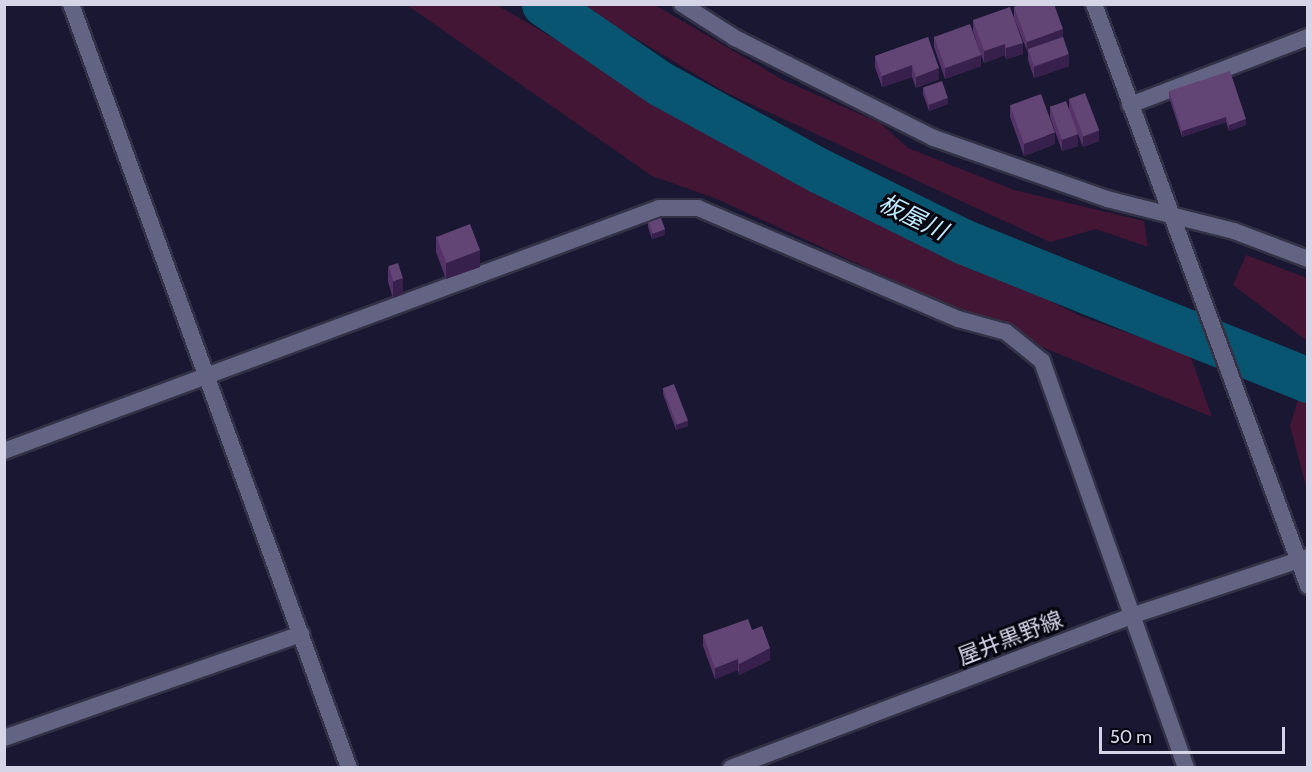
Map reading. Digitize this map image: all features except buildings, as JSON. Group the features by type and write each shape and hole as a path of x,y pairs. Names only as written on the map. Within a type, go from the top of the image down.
{"street":[{"path":"71,4 205,381 349,768"},
{"path":"682,4 735,38 934,138 1107,199 1173,214 1308,259"},
{"path":"1094,4 1262,458 1303,558 1308,586"},
{"path":"1130,105 1308,37"},
{"path":"4,451 205,381 658,208 698,208 958,319 1006,332 1042,361 1186,768"},
{"name":"屋井黒野線","path":"731,768 1131,616 1303,558"},
{"path":"4,738 301,634"}],"shaded area":[{"path":"407,5 497,5 713,132 1080,316 1190,355 1212,417 1006,332 717,199 652,176"},
{"path":"580,5 655,5 783,80 880,123 908,148 1014,190 1144,221 1148,247 1096,229 1050,242 725,92"},
{"path":"1246,255 1307,278 1307,341 1233,285"},
{"path":"1298,400 1307,400 1307,490 1290,426"}],"waterway":[{"name":"板屋川","path":"544,4 661,84 820,171 962,241 1308,380"}]}
